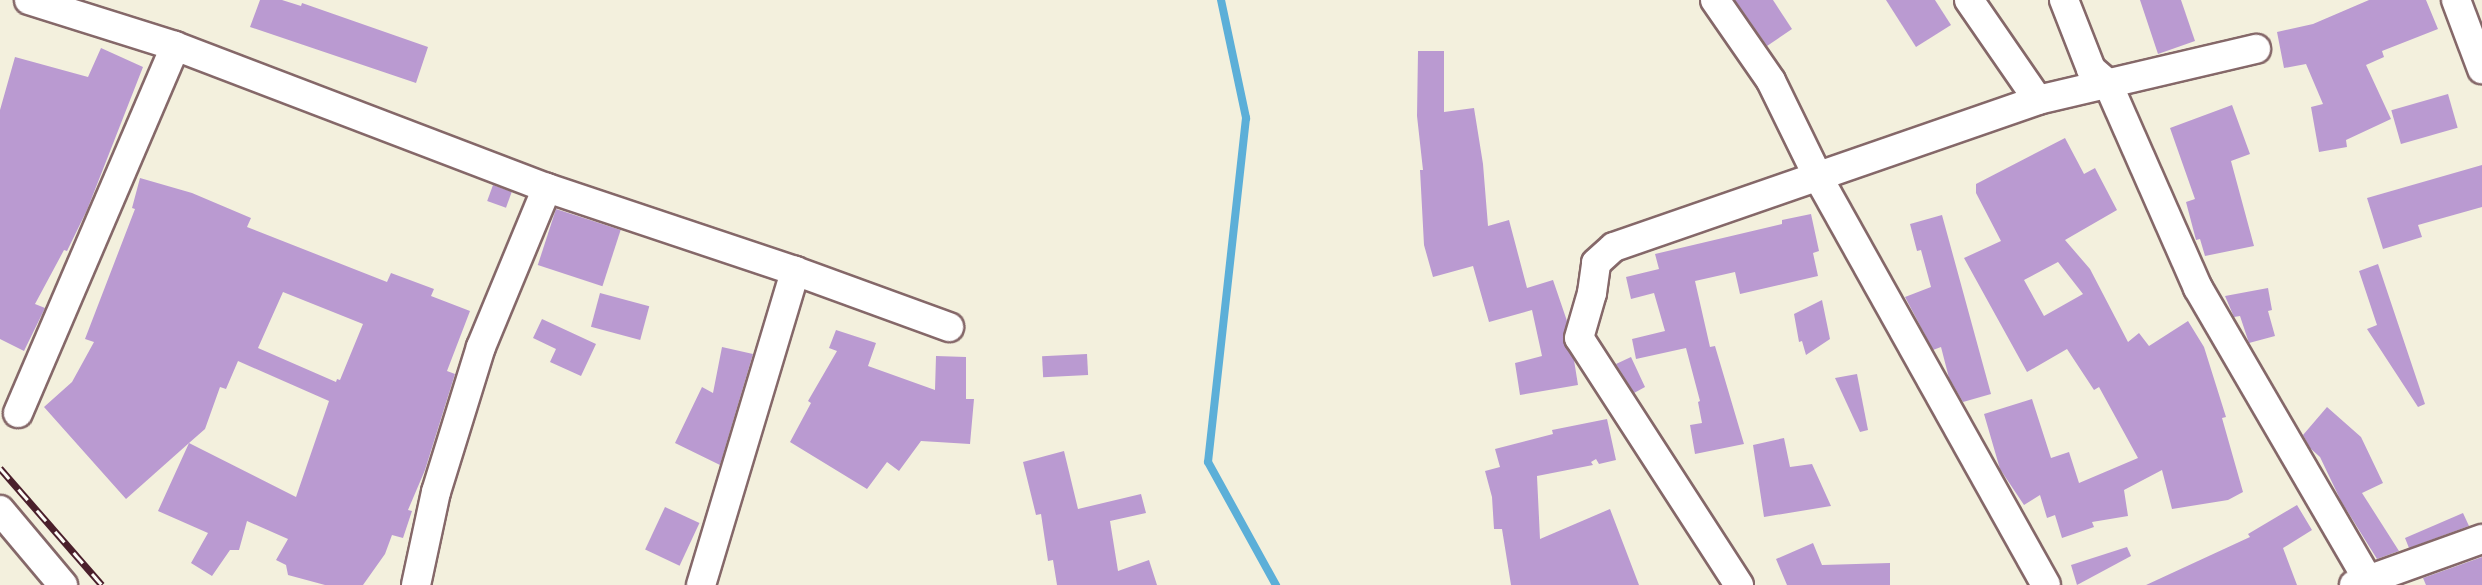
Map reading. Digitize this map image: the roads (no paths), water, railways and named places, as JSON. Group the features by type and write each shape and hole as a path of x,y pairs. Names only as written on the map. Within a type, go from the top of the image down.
{"street":[{"path":"29,0 175,46 547,188 795,270 949,327"},
{"path":"1715,0 1771,81 1818,177 2046,585"},
{"path":"1970,0 2038,100"},
{"path":"2064,0 2091,69 2108,84 2198,288 2364,583 2482,539"},
{"path":"2456,0 2482,69"},
{"path":"18,413 175,46"},
{"path":"1739,585 1579,338 1592,293 1596,263 1614,247 2038,100 2256,49"},
{"path":"417,585 436,492 481,347 547,188"},
{"path":"701,585 795,270"},
{"path":"0,510 63,585"}],"waterway":[{"path":"1221,0 1246,118 1208,462 1276,585"}],"railway":[{"path":"0,468 102,585"}]}
